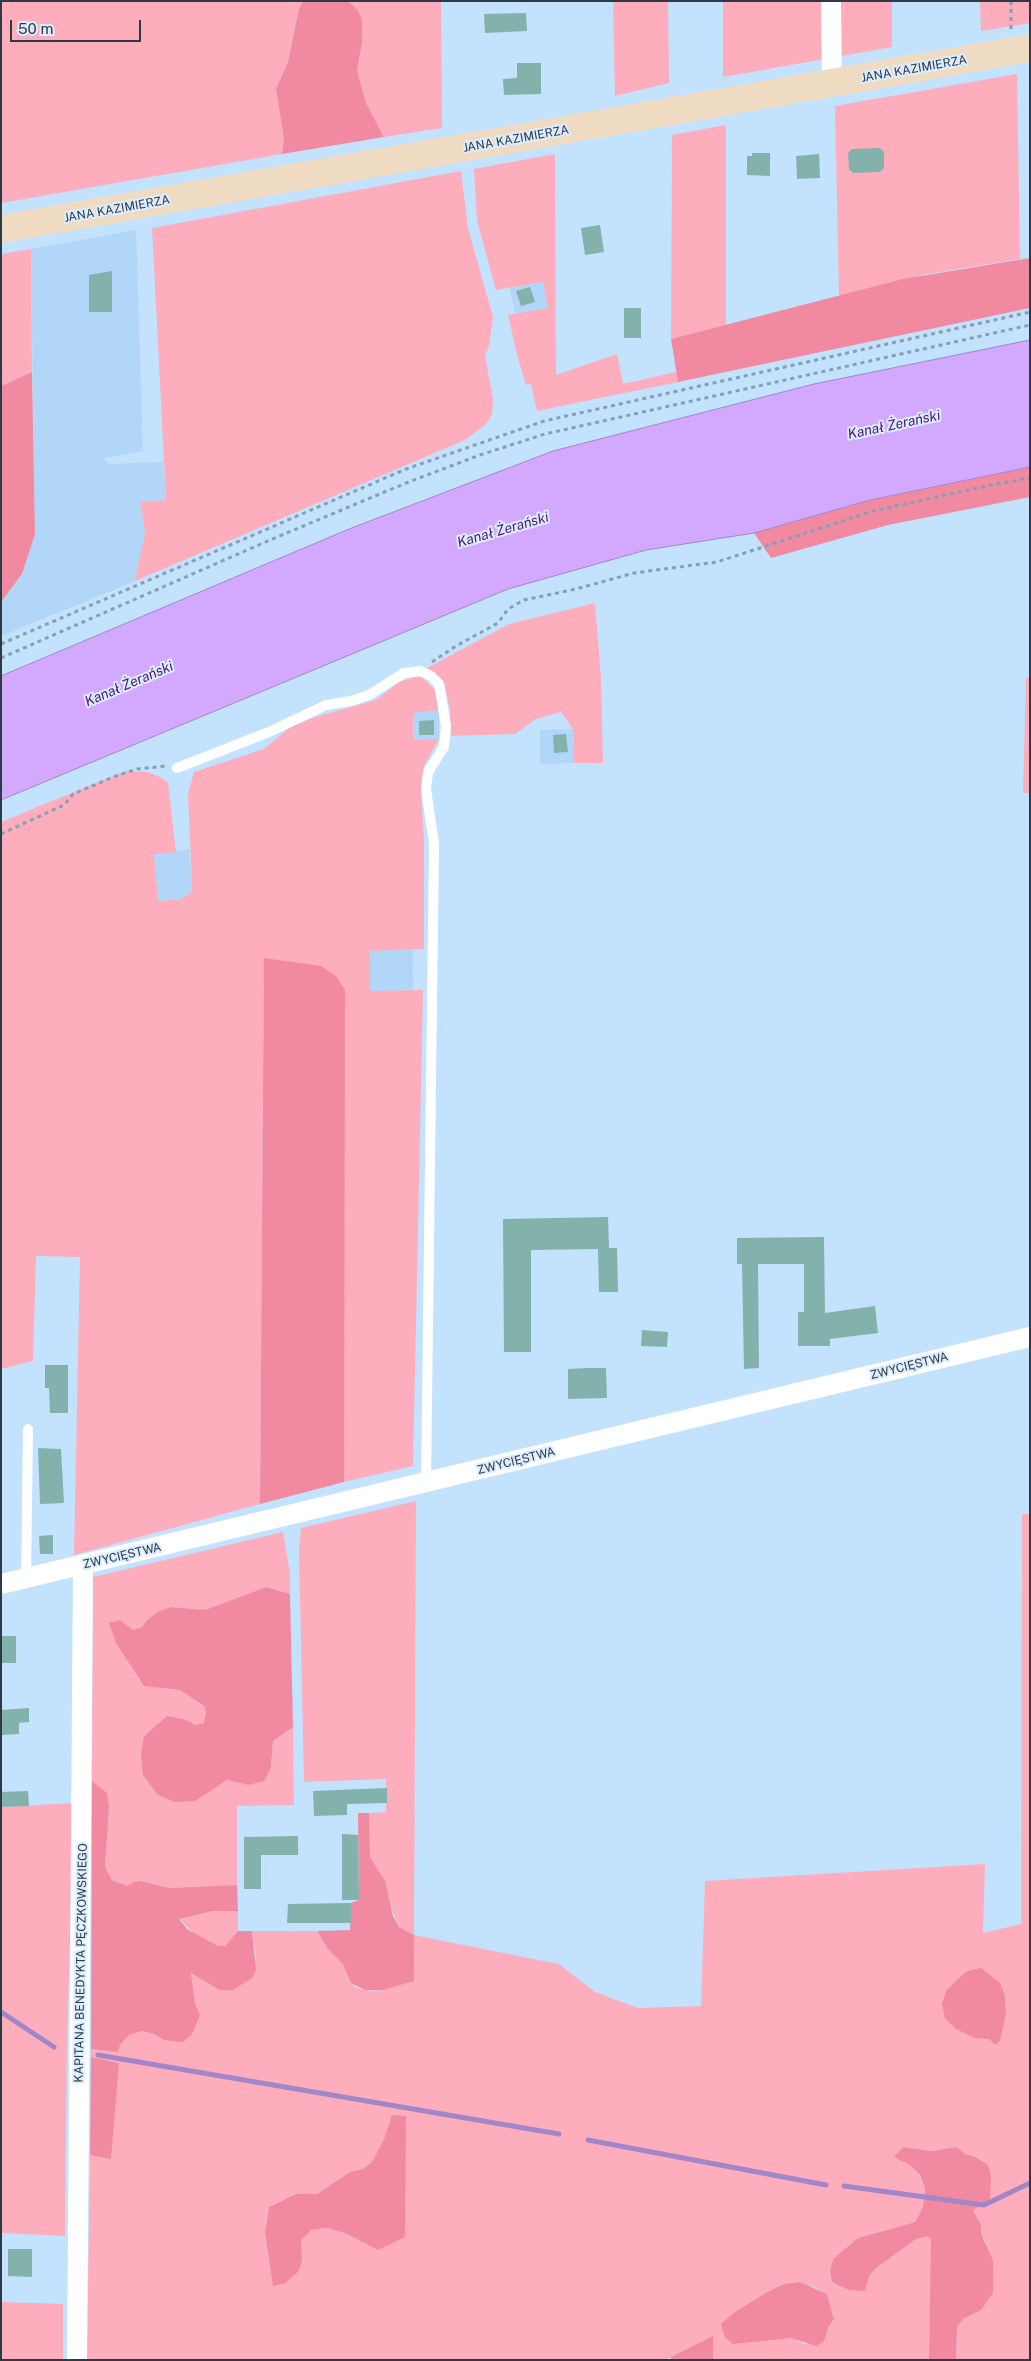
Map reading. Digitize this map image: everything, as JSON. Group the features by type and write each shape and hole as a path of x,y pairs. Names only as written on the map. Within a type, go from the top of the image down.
{"main road":[{"name":"JANA KAZIMIERZA","path":"1,229 1020,50"}],"street":[{"path":"831,1 832,84"},
{"name":"ZWYCIĘSTWA","path":"1,1584 1030,1336"},
{"name":"KAPITANA BENEDYKTA PĘCZKOWSKIEGO","path":"77,2360 83,1565"}],"lane":[{"path":"177,768 269,732 326,705 351,701 369,695 404,673 420,670 431,676 439,684 446,726 444,747 428,772 426,789 434,844 426,1483"},
{"path":"26,1579 28,1429"}],"path":[{"path":"1011,1 1020,50"},
{"path":"1,644 406,469 544,421 1030,312"},
{"path":"1,658 270,540 406,483 480,455 546,434 1030,325"},
{"path":"420,670 456,646 498,623 508,609 524,600 545,594 576,590 634,573 717,562 873,512 1030,478"},
{"path":"1,834 64,805 73,794 116,776 146,768 163,766 177,768"}],"shaded area":[{"path":"1,1 303,1 299,9 288,62 276,89 284,139 282,154 1,203"},
{"path":"303,1 348,1 357,9 362,20 362,43 357,70 366,103 384,137 282,154 284,139 276,89 288,62 299,9"},
{"path":"348,1 441,1 442,128 384,137 366,103 357,70 362,43 357,9"},
{"path":"613,1 668,1 669,83 615,96"},
{"path":"723,1 824,1 825,59 723,77"},
{"path":"836,1 892,1 892,47 836,57"},
{"path":"980,1 1030,1 1030,23 981,31"},
{"path":"1017,74 1020,259 927,274 839,296 835,106"},
{"path":"726,125 726,325 671,339 672,135"},
{"path":"555,154 556,375 617,354 623,384 676,372 678,382 537,411 531,384 526,385 508,315 548,308 543,282 496,290 477,221 474,169"},
{"path":"461,171 468,228 493,317 489,346 485,355 493,399 492,415 486,424 465,440 135,581 145,532 140,502 166,500 152,228"},
{"path":"136,230 143,451 103,458 108,464 163,462 166,500 140,502 145,532 135,581 1,636 1,602 22,574 35,534 31,249"},
{"path":"31,249 32,372 1,386 1,254"},
{"path":"1030,258 1030,308 678,382 671,339 903,279"},
{"path":"543,282 548,308 515,314 510,288"},
{"path":"32,372 35,534 22,574 1,602 1,386"},
{"path":"1030,467 1030,497 888,525 771,558 754,533 870,500"},
{"path":"595,603 601,678 603,763 574,763 573,729 561,712 536,719 515,734 451,736 450,709 444,682 427,668 509,624"},
{"path":"422,677 435,690 439,710 413,713 413,740 439,739 424,766 421,793 424,838 424,949 370,951 370,991 423,990 413,1466 344,1482 344,1464 264,959 260,1504 74,1555 80,1257 36,1256 33,1361 1,1369 1,822 125,771 148,772 168,783 176,852 154,854 158,901 182,899 192,891 188,794 194,772 264,749 289,728 315,717 376,700 399,682"},
{"path":"1026,678 1030,678 1030,793 1023,793"},
{"path":"439,710 439,739 413,740 413,712"},
{"path":"573,729 574,763 540,764 540,730"},
{"path":"189,849 192,891 182,899 158,901 154,854"},
{"path":"370,950 413,950 413,991 370,991"},
{"path":"264,958 321,966 336,976 345,990 344,1482 260,1504"},
{"path":"416,1501 414,1935 399,1927 390,1904 385,1881 370,1857 369,1813 386,1812 386,1779 304,1782 299,1550 301,1528"},
{"path":"1022,1514 1030,1514 1030,2360 956,2360 957,2327 963,2319 981,2310 986,2244 981,2234 981,2225 973,2210 975,2157 965,2154 957,2147 931,2151 903,2147 895,2157 910,2165 920,2176 925,2188 923,2207 915,2222 858,2238 833,2259 830,2271 832,2283 869,2276 876,2268 916,2239 928,2235 932,2239 929,2360 713,2360 713,2336 666,2360 87,2360 90,2155 111,2158 118,2063 91,2057 91,2049 118,2052 120,2045 129,2035 141,2031 154,2034 164,2040 200,2015 195,2004 191,1973 205,1981 256,1959 252,1931 317,1931 328,1949 343,1963 351,1983 357,1988 373,1991 383,1990 414,1935 559,1964 595,1992 638,2008 701,2006 705,1881 985,1864 983,1933 1021,1924","holes":["999,1983 1005,1996 1006,2013 995,2045 989,2039","392,2115 378,2250 345,2233 327,2228 310,2230 301,2240 300,2250 273,2285 265,2233 269,2207 296,2194 317,2194 350,2172 363,2169 372,2162 384,2139","784,2284 812,2286 827,2294 834,2319 829,2326 824,2341 805,2344 791,2338 753,2301"]},
{"path":"283,1532 290,1573 290,1594 266,1587 205,1610 172,1607 146,1621 142,1627 133,1630 130,1664 139,1679 162,1688 180,1690 204,1706 206,1712 204,1724 196,1725 184,1719 167,1716 144,1736 175,1802 194,1801 227,1780 248,1785 271,1767 273,1741 293,1727 294,1805 237,1806 237,1885 169,1888 141,1881 127,1886 112,1880 105,1867 109,1807 92,1781 93,1577"},
{"path":"266,1587 290,1594 293,1727 273,1741 271,1767 264,1781 248,1785 227,1780 195,1801 175,1802 158,1795 143,1775 141,1754 144,1736 167,1716 184,1719 196,1725 204,1723 206,1712 204,1706 180,1690 144,1686 116,1643 109,1623 120,1620 133,1630 142,1627 146,1621 159,1611 172,1607 205,1610"},
{"path":"92,1781 107,1793 109,1807 105,1867 112,1880 127,1886 141,1881 169,1888 237,1885 238,1911 213,1911 179,1919 188,1930 218,1946 225,1946 238,1931 252,1931 256,1970 252,1978 233,1990 220,1990 191,1973 195,2004 200,2015 192,2034 183,2042 164,2040 154,2034 141,2031 129,2035 120,2045 118,2052 91,2049"},
{"path":"74,1803 67,2042 65,2236 1,2233 1,1807"},
{"path":"358,1813 369,1813 370,1857 385,1881 393,1916 399,1927 414,1935 414,1981 383,1990 365,1990 351,1983 343,1964 328,1949 317,1931 350,1930 351,1903 359,1900"},
{"path":"213,1911 238,1911 238,1931 225,1946 218,1946 194,1934 179,1918"},
{"path":"981,1968 1000,1983 1005,1996 1006,2013 1000,2041 995,2045 989,2039 975,2038 956,2029 945,2018 942,2004 946,1991 955,1982 967,1971"},
{"path":"91,2057 119,2063 111,2159 90,2155"},
{"path":"392,2115 406,2116 405,2237 378,2250 345,2233 327,2228 311,2230 301,2240 302,2260 298,2272 285,2283 273,2286 265,2233 269,2207 296,2194 317,2194 350,2172 363,2169 372,2162 384,2139"},
{"path":"903,2147 931,2151 957,2147 965,2154 975,2157 988,2165 991,2176 990,2201 973,2210 981,2225 981,2234 993,2260 993,2293 981,2310 963,2319 957,2327 956,2360 929,2360 931,2239 928,2236 916,2239 876,2268 869,2276 865,2291 849,2290 832,2282 830,2271 833,2259 858,2238 915,2222 923,2207 925,2188 920,2175 910,2165 894,2157"},
{"path":"800,2282 827,2294 834,2319 829,2326 824,2341 816,2346 791,2338 733,2344 725,2337 721,2324 735,2312 784,2284"},
{"path":"1,2302 63,2304 63,2360 1,2360"},
{"path":"713,2336 713,2360 671,2360 671,2357"}],"water":[{"name":"Kanał Żerański","path":"1030,340 1030,467 870,500 754,533 646,550 508,589 1,800 1,676 349,529 553,451 814,384"}],"building":[{"path":"526,13 527,31 485,33 484,14"},
{"path":"517,63 541,63 541,94 504,95 503,79 517,78"},
{"path":"880,148 884,152 884,168 880,172 853,173 849,169 848,153 852,149"},
{"path":"752,153 770,153 770,176 747,175 747,156 752,156"},
{"path":"819,154 820,178 797,179 796,156"},
{"path":"600,225 604,252 585,255 581,228"},
{"path":"112,271 112,312 89,312 89,275"},
{"path":"530,287 535,302 521,306 516,291"},
{"path":"624,308 641,308 641,338 624,338"},
{"path":"434,720 434,735 419,735 419,721"},
{"path":"566,734 568,752 554,753 553,735"},
{"path":"608,1217 609,1248 617,1248 618,1292 599,1292 598,1249 531,1250 531,1352 504,1352 503,1219"},
{"path":"824,1237 825,1313 875,1306 878,1333 830,1339 830,1346 798,1346 798,1312 804,1312 804,1264 758,1264 759,1368 744,1369 742,1264 737,1264 737,1238"},
{"path":"642,1330 668,1332 667,1347 641,1346"},
{"path":"45,1365 68,1365 68,1413 50,1413 49,1388 45,1388"},
{"path":"606,1368 607,1398 568,1399 568,1369"},
{"path":"38,1448 61,1449 64,1503 40,1504"},
{"path":"53,1535 53,1554 40,1554 39,1536"},
{"path":"1,1636 16,1636 16,1663 1,1663"},
{"path":"29,1708 29,1722 19,1723 19,1734 1,1735 1,1710"},
{"path":"387,1788 387,1803 347,1804 347,1815 314,1816 313,1791"},
{"path":"28,1791 29,1806 1,1807 1,1792"},
{"path":"342,1834 358,1835 359,1900 342,1900"},
{"path":"298,1836 298,1855 261,1855 261,1889 244,1889 244,1837"},
{"path":"351,1903 351,1923 287,1923 288,1904"},
{"path":"8,2249 32,2249 32,2277 8,2276"}],"waterway":[{"path":"1,2012 54,2047"},
{"path":"98,2055 559,2134"},
{"path":"588,2140 826,2185"},
{"path":"844,2186 984,2205 1030,2183"}]}
